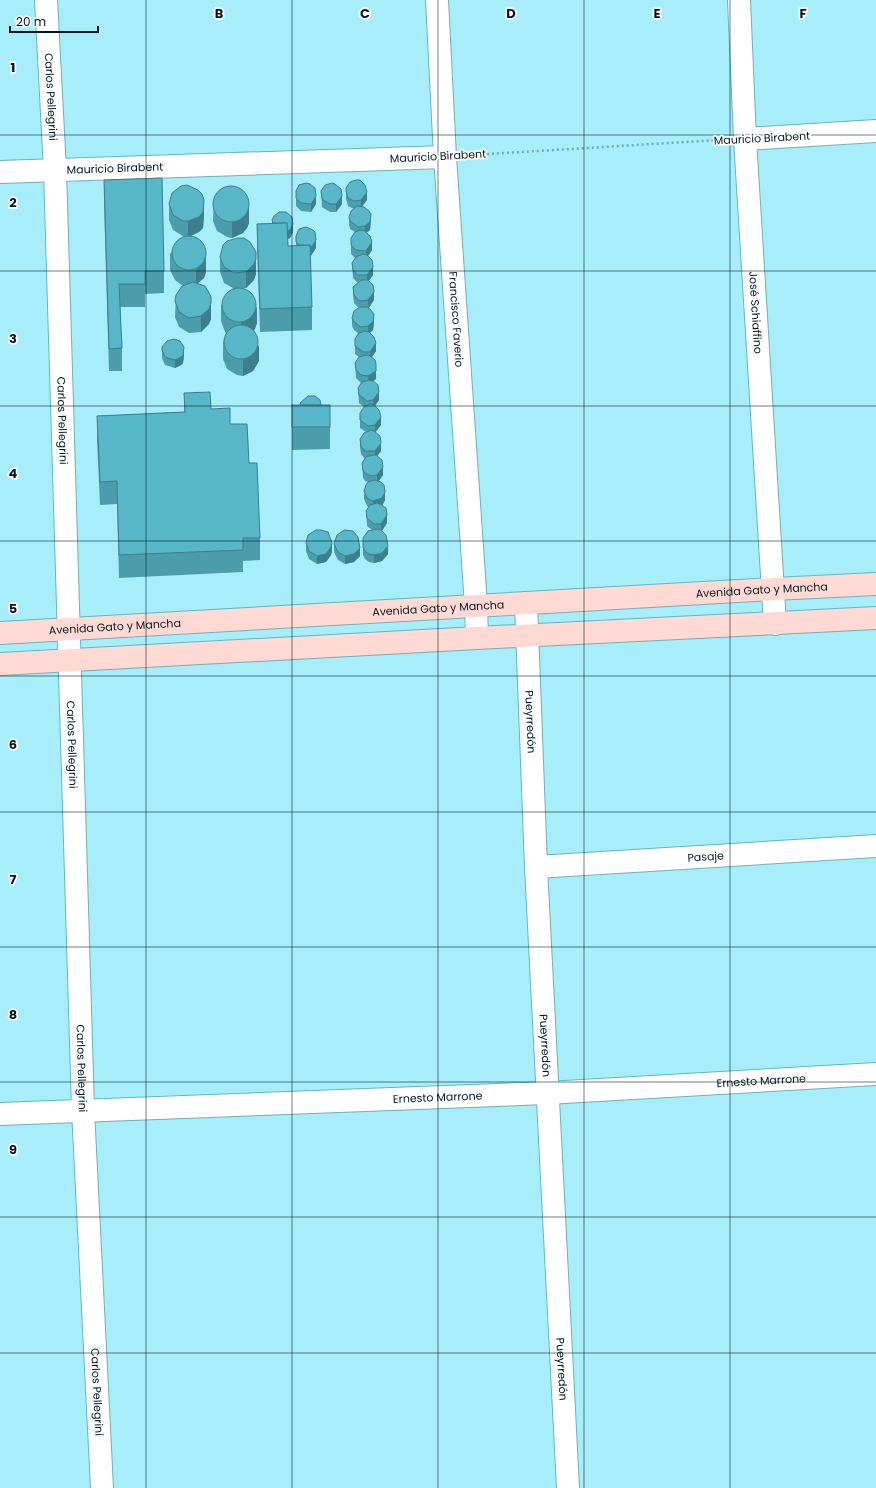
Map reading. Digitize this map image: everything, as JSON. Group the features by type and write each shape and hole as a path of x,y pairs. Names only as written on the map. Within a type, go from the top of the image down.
{"main road":[{"name":"Avenida Gato y Mancha","path":"0,633 526,602 876,584"},
{"path":"0,664 876,618"}],"street":[{"name":"Carlos Pellegrini","path":"46,0 55,170 70,629 83,1110 102,1488"},
{"name":"Francisco Faverio","path":"437,0 445,157 477,638"},
{"name":"José Schiaffino","path":"739,0 745,139 775,624"},
{"name":"Mauricio Birabent","path":"745,139 876,131"},
{"name":"Mauricio Birabent","path":"0,172 445,157"},
{"name":"Pueyrredón","path":"526,602 536,867 568,1488"},
{"name":"Pasaje","path":"536,867 876,846"},
{"name":"Ernesto Marrone","path":"0,1114 547,1093 876,1074"}],"path":[{"name":"Mauricio Birabent","path":"445,157 745,139"}],"building":[{"path":"162,178 164,271 145,271 145,284 119,284 122,348 109,349 104,180"},
{"path":"360,180 365,185 367,192 361,200 354,201 348,198 346,188 350,182"},
{"path":"306,183 315,188 316,196 311,204 301,203 296,198 296,191 299,185"},
{"path":"332,183 341,189 342,196 336,204 330,204 322,199 321,191 325,185"},
{"path":"187,185 198,190 202,194 204,200 203,212 199,217 188,221 183,221 173,215 169,204 172,193 181,186"},
{"path":"231,186 241,189 246,194 249,204 246,214 241,219 231,222 221,219 216,214 213,204 216,194 221,189"},
{"path":"357,206 364,207 371,214 370,222 365,226 358,227 350,221 349,217 351,211"},
{"path":"279,212 286,212 292,217 293,224 290,230 287,231 287,223 273,223 272,220 274,216"},
{"path":"287,223 288,246 310,245 312,307 260,309 257,224"},
{"path":"306,227 315,232 316,240 311,248 310,245 299,245 296,242 296,236 299,229"},
{"path":"361,230 365,231 370,236 372,242 366,251 356,250 351,245 351,238 355,232"},
{"path":"192,236 199,238 204,243 206,253 204,263 199,268 186,270 179,268 174,263 172,250 174,243 179,238"},
{"path":"244,238 250,242 256,252 256,259 254,264 246,272 234,273 224,267 220,257 223,245 227,241"},
{"path":"363,254 367,255 372,260 373,267 367,275 358,275 353,270 352,263 356,257"},
{"path":"361,280 368,280 373,285 374,292 368,300 358,300 354,295 353,287"},
{"path":"193,282 205,286 211,297 211,303 209,309 201,316 189,318 179,312 175,301 176,295 182,286"},
{"path":"236,288 242,288 246,289 253,295 256,305 255,312 249,319 242,322 236,322 232,321 225,315 222,308 222,302 223,298 229,291"},
{"path":"360,307 367,307 374,314 373,322 368,326 361,327 354,322 352,318 354,311"},
{"path":"238,325 244,325 248,326 255,332 258,342 257,349 251,356 244,359 238,359 234,358 227,352 224,345 224,339 225,335 231,328"},
{"path":"365,331 369,332 374,337 376,343 370,352 363,352 355,346 355,339 359,333"},
{"path":"174,339 180,341 184,347 183,355 175,360 165,357 162,350 162,347 167,341"},
{"path":"366,355 375,360 376,364 376,371 368,376 361,375 356,370 355,363 359,357"},
{"path":"369,380 378,385 379,392 373,400 367,401 359,395 358,388 362,382"},
{"path":"210,392 211,409 230,408 230,424 247,424 249,463 257,463 260,538 243,538 243,550 119,555 117,481 100,482 97,416 185,412 184,393"},
{"path":"308,396 315,396 320,400 321,405 301,405 300,403"},
{"path":"370,404 374,405 379,410 381,417 375,425 368,426 360,420 360,413 364,407"},
{"path":"292,405 330,405 330,427 292,427"},
{"path":"371,430 380,436 381,443 375,451 365,451 361,446 360,439 364,433"},
{"path":"376,455 382,460 383,467 377,475 371,476 365,473 362,463 366,457"},
{"path":"375,480 384,485 385,492 382,498 373,501 367,498 364,491 368,482"},
{"path":"377,503 386,508 387,515 381,524 374,524 367,518 366,511 370,505"},
{"path":"377,529 381,530 386,535 388,546 382,553 374,555 369,554 363,547 363,538 368,531"},
{"path":"316,530 328,532 332,543 326,554 317,556 309,551 306,543 308,535"},
{"path":"344,530 353,531 358,537 360,548 354,554 345,556 338,552 334,544 337,535"}]}
